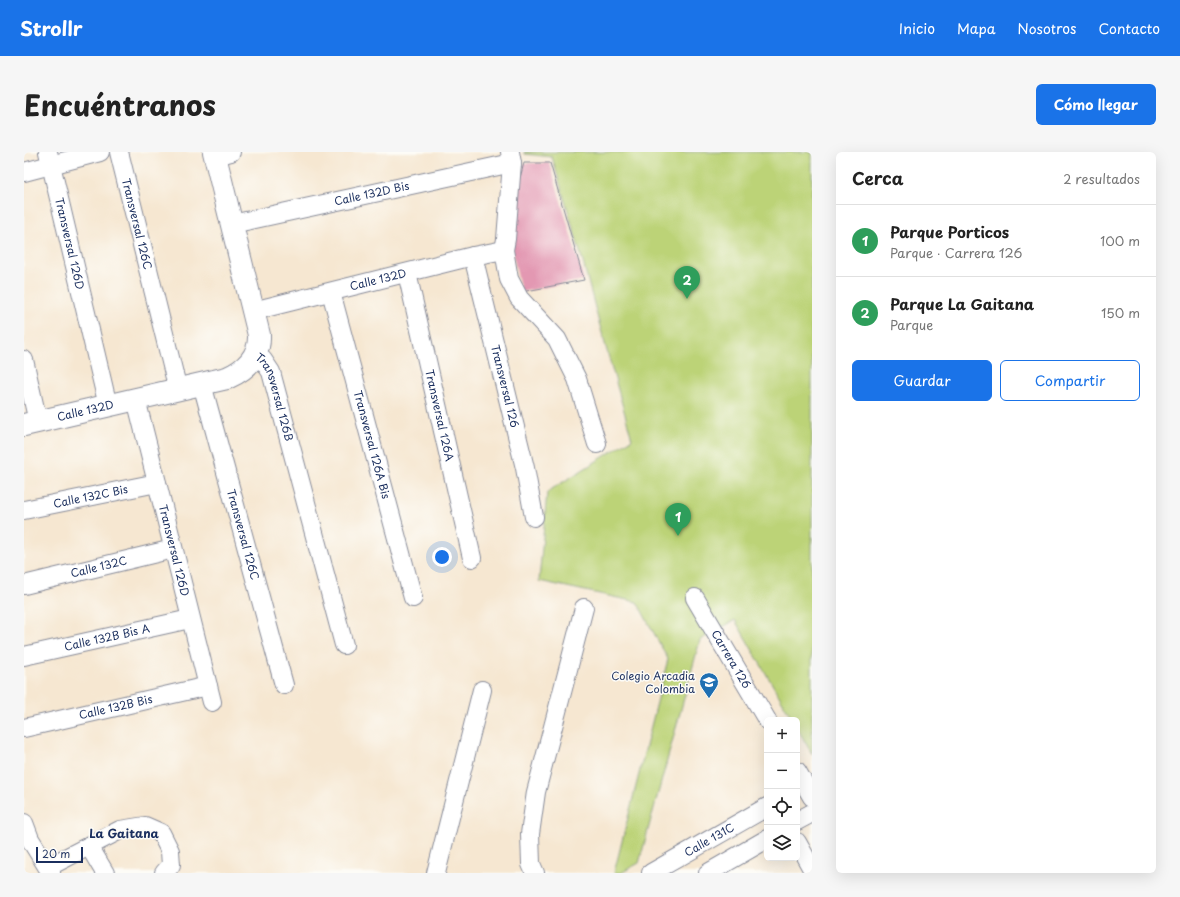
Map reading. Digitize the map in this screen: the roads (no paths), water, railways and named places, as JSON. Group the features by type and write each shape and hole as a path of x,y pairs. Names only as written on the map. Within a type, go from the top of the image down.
{"main road":[{"name":"Transversal 126B","path":"220,153 232,224 259,335 260,342 255,354"},
{"name":"Calle 132D","path":"31,424 227,378 237,374 250,363 255,354"}],"street":[{"path":"24,172 49,159 100,152"},
{"name":"Transversal 126C","path":"119,152 178,390"},
{"path":"511,157 504,250 509,279 519,298 557,339 577,379 597,444"},
{"name":"Calle 132D Bis","path":"232,224 511,157"},
{"name":"Transversal 126D","path":"49,159 108,406"},
{"name":"Calle 132D","path":"253,311 472,256 504,250"},
{"name":"Transversal 126","path":"472,256 525,468 534,517"},
{"name":"Transversal 126A","path":"407,273 472,558"},
{"name":"Transversal 126A Bis","path":"331,292 413,598"},
{"name":"Transversal 126B","path":"255,354 262,360 271,372 344,645"},
{"path":"24,360 31,424"},
{"name":"Transversal 126C","path":"202,384 284,685"},
{"name":"Transversal 126D","path":"136,399 210,694"},
{"name":"Calle 132C Bis","path":"24,510 157,483"},
{"name":"Calle 132C","path":"24,585 173,549"},
{"name":"Carrera 126","path":"695,598 765,717"},
{"path":"535,873 531,864 530,834 536,792 584,608"},
{"name":"Calle 132B Bis A","path":"24,656 190,619"},
{"path":"436,873 482,690"},
{"name":"Calle 132B Bis","path":"24,728 210,694"},
{"name":"Calle 131C","path":"651,873 764,809"},
{"path":"800,819 812,813"},
{"path":"24,823 30,839 50,870 89,846 120,830 145,826 161,833 170,851 170,866 164,873"},
{"path":"708,873 764,841"},
{"path":"89,846 105,873"},
{"path":"800,847 812,869"}],"place":[{"name":"Parque La Gaitana","path":"687,299"},
{"name":"Parque Porticos","path":"678,536"},
{"name":"Colegio Arcadia Colombia","path":"709,699"}],"district":[{"name":"La Gaitana","path":"124,834"}]}
